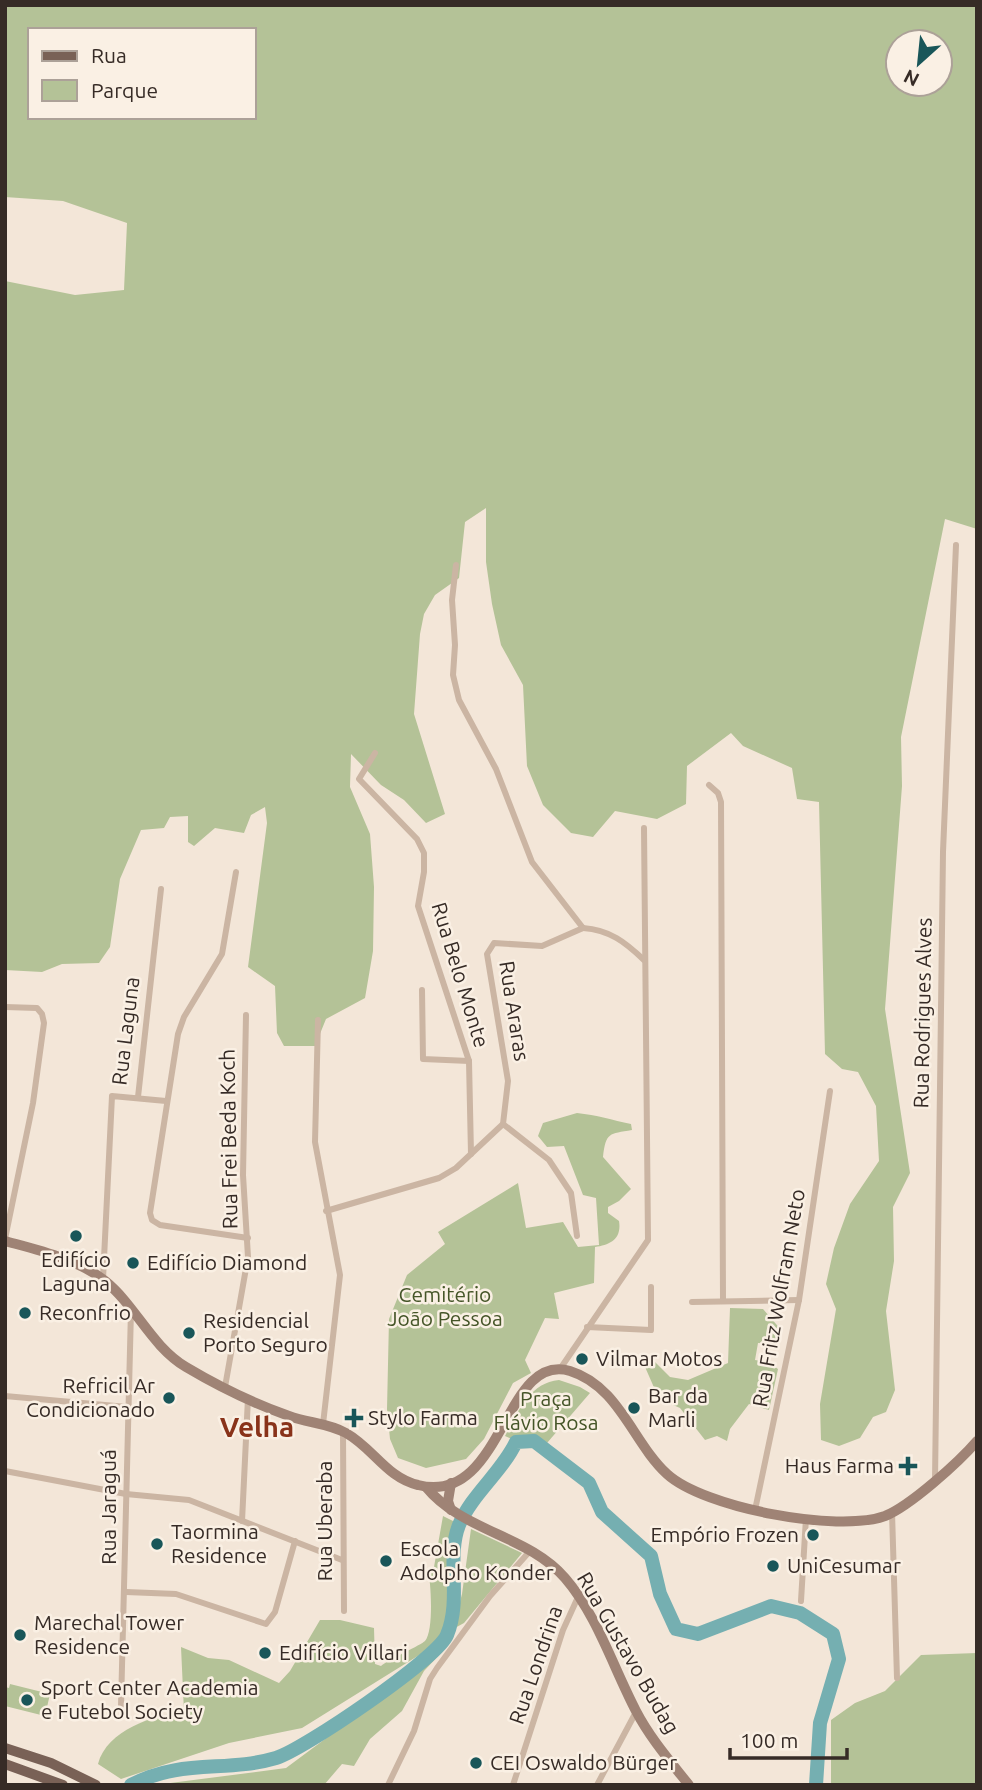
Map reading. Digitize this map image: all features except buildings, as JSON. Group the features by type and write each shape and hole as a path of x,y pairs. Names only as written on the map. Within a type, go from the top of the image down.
{"main road":[{"path":"5,1240 81,1267 103,1279"},
{"name":"Rua Gustavo Budag","path":"103,1279 131,1308 151,1336 177,1361 290,1417 343,1431 360,1443 391,1473 443,1500 477,1525 530,1552 564,1577 578,1597 636,1712 664,1755 689,1785"},
{"path":"443,1500 448,1484 470,1471 484,1457 529,1382 538,1374 560,1369 584,1377 606,1394 660,1466 682,1486 721,1502 755,1510 853,1523 892,1512 935,1480 977,1441"},
{"path":"443,1500 448,1484"},
{"path":"5,1748 82,1777 96,1785"},
{"path":"5,1764 63,1785"}],"street":[{"name":"Rua Rodrigues Alves","path":"935,1480 943,852 956,545"},
{"path":"456,565 452,600 453,675 459,700 496,769 532,862 583,928 600,929 621,939 644,960"},
{"name":"Rua Belo Monte","path":"375,753 359,779 417,839 424,853 424,872 418,906 469,1061 471,1154"},
{"path":"709,785 718,793 721,802 723,1301"},
{"path":"560,1369 648,1240 644,828"},
{"path":"236,872 222,954 184,1017 178,1034 150,1213 152,1220 160,1225 248,1238"},
{"name":"Rua Laguna","path":"103,1279 112,1096 138,1097 160,889"},
{"name":"Rua Araras","path":"503,1124 508,1081 487,954 494,943 542,946 583,928"},
{"path":"422,990 423,1059 469,1061"},
{"path":"5,1007 37,1008 43,1014 44,1023 33,1103 5,1240"},
{"name":"Rua Frei Beda Koch","path":"225,1387 248,1258 243,1175 246,1015"},
{"path":"318,1020 315,1142 340,1275 323,1424"},
{"name":"Rua Fritz Wolfram Neto","path":"755,1510 799,1300 830,1091"},
{"path":"138,1097 166,1101"},
{"path":"326,1211 439,1178 471,1154 503,1124 549,1160 571,1194 577,1236"},
{"path":"587,1327 651,1330 651,1287"},
{"path":"692,1302 799,1300"},
{"name":"Rua Jaraguá","path":"121,1706 126,1592 127,1407 131,1308"},
{"path":"5,1396 127,1407"},
{"path":"242,1521 248,1398"},
{"name":"Rua Uberaba","path":"343,1431 344,1611"},
{"path":"5,1471 126,1494 189,1500 342,1560"},
{"path":"892,1512 897,1678"},
{"path":"801,1601 806,1518"},
{"path":"126,1592 176,1594 266,1624 275,1612 295,1541"},
{"path":"388,1785 414,1731 430,1679 489,1596 530,1552"},
{"name":"Rua Londrina","path":"513,1785 563,1630 578,1597"},
{"path":"597,1785 636,1712"}],"green space":[{"path":"5,5 977,5 977,529 945,519 901,737 902,786 885,1009 910,1173 893,1207 894,1261 886,1311 895,1390 886,1412 873,1417 860,1438 839,1446 821,1440 820,1404 836,1309 826,1284 834,1248 850,1204 879,1161 876,1106 858,1072 842,1069 825,1054 819,802 797,799 792,768 743,746 731,733 687,766 686,804 657,819 615,811 593,837 571,833 543,805 527,766 523,685 501,645 492,604 486,562 486,508 465,522 459,578 435,595 424,614 420,634 414,714 445,814 426,823 404,800 381,785 351,754 350,787 370,834 374,887 373,951 365,998 326,1019 315,1046 284,1046 277,1033 275,986 248,967 267,823 265,807 251,815 244,833 215,828 194,846 188,842 188,816 170,817 164,828 141,830 120,879 110,947 99,963 62,964 42,972 5,970 5,281 75,295 124,290 127,223 63,201 5,197"},
{"name":"Cemitério João Pessoa","path":"577,1113 631,1124 632,1130 610,1136 606,1143 603,1157 631,1189 608,1207 608,1213 619,1221 619,1232 610,1243 595,1247 594,1283 554,1293 559,1319 545,1318 525,1360 531,1373 513,1383 484,1439 466,1459 426,1468 398,1458 390,1439 387,1409 389,1319 407,1275 445,1244 438,1232 518,1183 526,1228 563,1222 578,1247 599,1245 596,1198 583,1195 564,1146 547,1147 538,1136 543,1123"},
{"path":"730,1308 763,1309 782,1331 778,1344 758,1343 755,1360 768,1362 778,1369 769,1410 749,1404 730,1429 727,1441 717,1436 705,1440 680,1408 659,1399 642,1360 650,1357 670,1377 688,1380 728,1363"},
{"name":"Praça Flávio Rosa","path":"559,1380 590,1393 547,1443 530,1436 514,1440 505,1436 532,1393 549,1382"},
{"path":"443,1516 457,1523 445,1634 429,1649 302,1728 229,1743 121,1779 98,1764 103,1752 121,1733 146,1721 184,1712 181,1647 208,1658 229,1660 279,1683 290,1671 320,1620 340,1620 374,1628 375,1664 381,1666 425,1641 431,1617 428,1570 434,1567"},
{"path":"471,1529 522,1553 464,1623 453,1629 462,1594"},
{"path":"441,1653 424,1671 402,1711 370,1739 354,1766 342,1764 324,1785 155,1785 286,1768"},
{"path":"977,1653 977,1785 831,1785 831,1720 855,1703 885,1691 921,1655"},
{"name":"Sport Center Academia e Futebol Society","path":"10,1684 50,1694 45,1716 5,1706 5,1687 9,1688"}],"waterway":[{"path":"131,1785 168,1772 239,1765 276,1758 339,1722 420,1663 447,1635 451,1621 455,1538 459,1525 516,1442 534,1441 589,1483 602,1512 651,1556 660,1594 676,1629 698,1634 771,1606 800,1613 833,1634 839,1659 820,1723 816,1785"}],"place":[{"name":"Edifício Laguna","path":"76,1236"},
{"name":"Edifício Diamond","path":"133,1263"},
{"name":"Reconfrio","path":"25,1313"},
{"name":"Residencial Porto Seguro","path":"189,1333"},
{"name":"Vilmar Motos","path":"582,1359"},
{"name":"Refricil Ar Condicionado","path":"169,1398"},
{"name":"Bar da Marli","path":"634,1408"},
{"name":"Stylo Farma","path":"354,1418"},
{"name":"Haus Farma","path":"908,1466"},
{"name":"Empório Frozen","path":"813,1535"},
{"name":"Taormina Residence","path":"157,1544"},
{"name":"Escola Adolpho Konder","path":"386,1561"},
{"name":"UniCesumar","path":"773,1566"},
{"name":"Marechal Tower Residence","path":"20,1635"},
{"name":"Edifício Villari","path":"265,1653"},
{"name":"Sport Center Academia e Futebol Society","path":"27,1700"},
{"name":"CEI Oswaldo Bürger","path":"476,1763"}],"district":[{"name":"Velha","path":"257,1427"}]}
